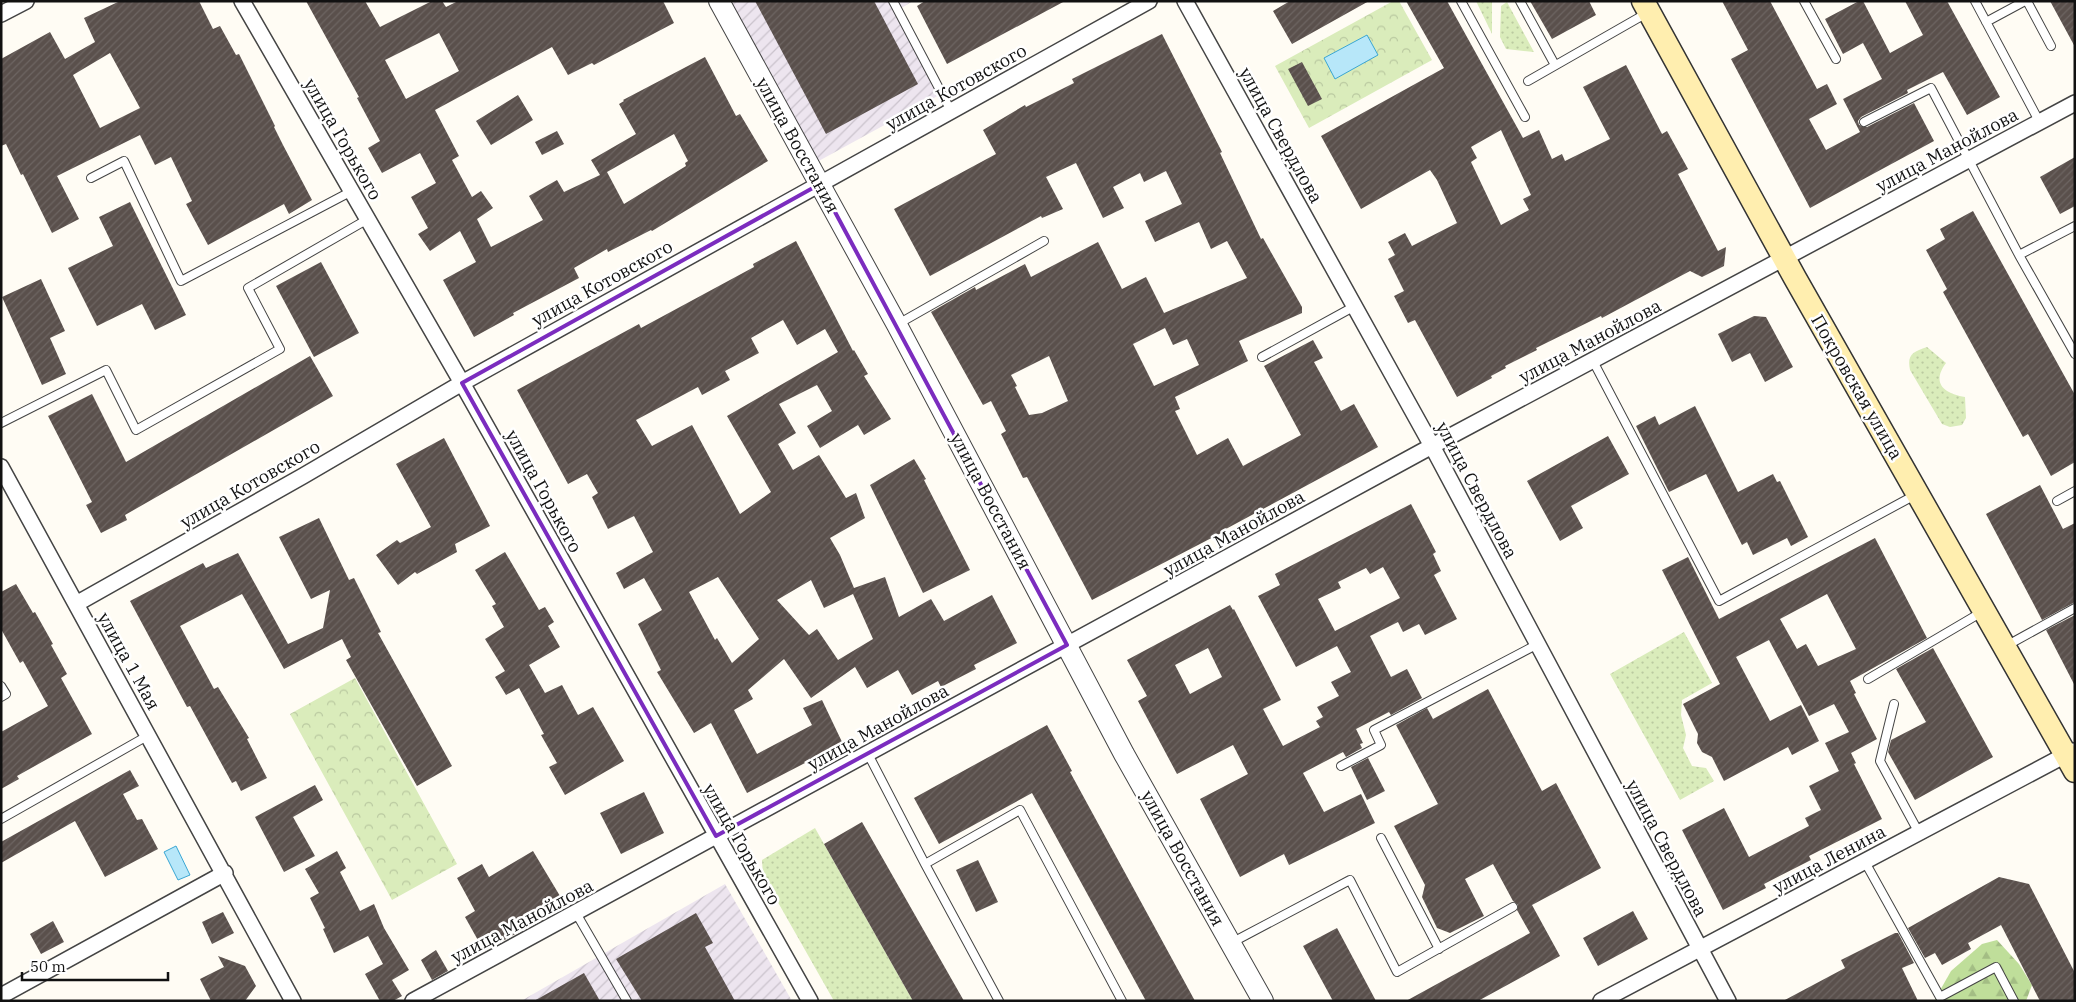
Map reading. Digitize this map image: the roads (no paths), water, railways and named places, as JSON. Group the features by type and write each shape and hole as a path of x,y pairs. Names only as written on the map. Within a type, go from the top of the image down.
{"main road":[{"name":"Покровская улица","path":"1646,7 1784,259 1984,611 2072,758"}],"street":[{"path":"1,14 26,1"},
{"name":"улица Горького","path":"242,1 462,383 810,1001"},
{"name":"улица Восстания","path":"719,1 897,325 1124,754 1231,943 1261,1000"},
{"name":"улица Котовского","path":"76,604 303,476 462,383 1149,1"},
{"name":"улица Свердлова","path":"1185,1 1432,446 1728,1001"},
{"name":"улица Манойлова","path":"413,1001 1432,446 2075,103"},
{"name":"улица 1 Мая","path":"1,467 225,873 293,1001"},
{"name":"улица Ленина","path":"1601,1001 1919,833 2072,758"},
{"path":"1,996 225,873"}],"lane":[{"path":"893,1 951,111"},
{"path":"1462,1 1525,117"},
{"path":"1520,1 1555,66"},
{"path":"1804,1 1836,59"},
{"path":"1975,1 2039,121"},
{"path":"1986,22 2026,1 2050,46"},
{"path":"1528,81 1555,66 1646,7"},
{"path":"1864,122 1931,88 1967,160 2075,354"},
{"path":"91,178 124,161 181,281 352,191"},
{"path":"1,423 106,370 136,430 280,350 248,288 368,219"},
{"path":"2019,255 2075,226"},
{"path":"897,325 1044,241"},
{"path":"1262,357 1355,306"},
{"path":"1592,361 1719,601 1918,494"},
{"path":"2057,501 2075,491"},
{"path":"2005,647 2075,608"},
{"path":"1868,679 1984,611"},
{"path":"1341,766 1381,745 1374,730 1538,644"},
{"path":"1,686 6,694 1,697"},
{"path":"1894,704 1880,761 1919,833"},
{"path":"1,819 149,735"},
{"path":"868,754 999,1001"},
{"path":"925,864 1020,810 1122,1001"},
{"path":"1381,838 1439,949"},
{"path":"1864,862 1940,997 1996,967 2014,1001"},
{"path":"1231,943 1350,880 1397,972 1513,907"},
{"path":"576,913 627,1001"}],"water":[{"path":"1367,35 1378,55 1335,79 1324,58"},
{"path":"176,846 190,875 178,880 164,852"}]}
